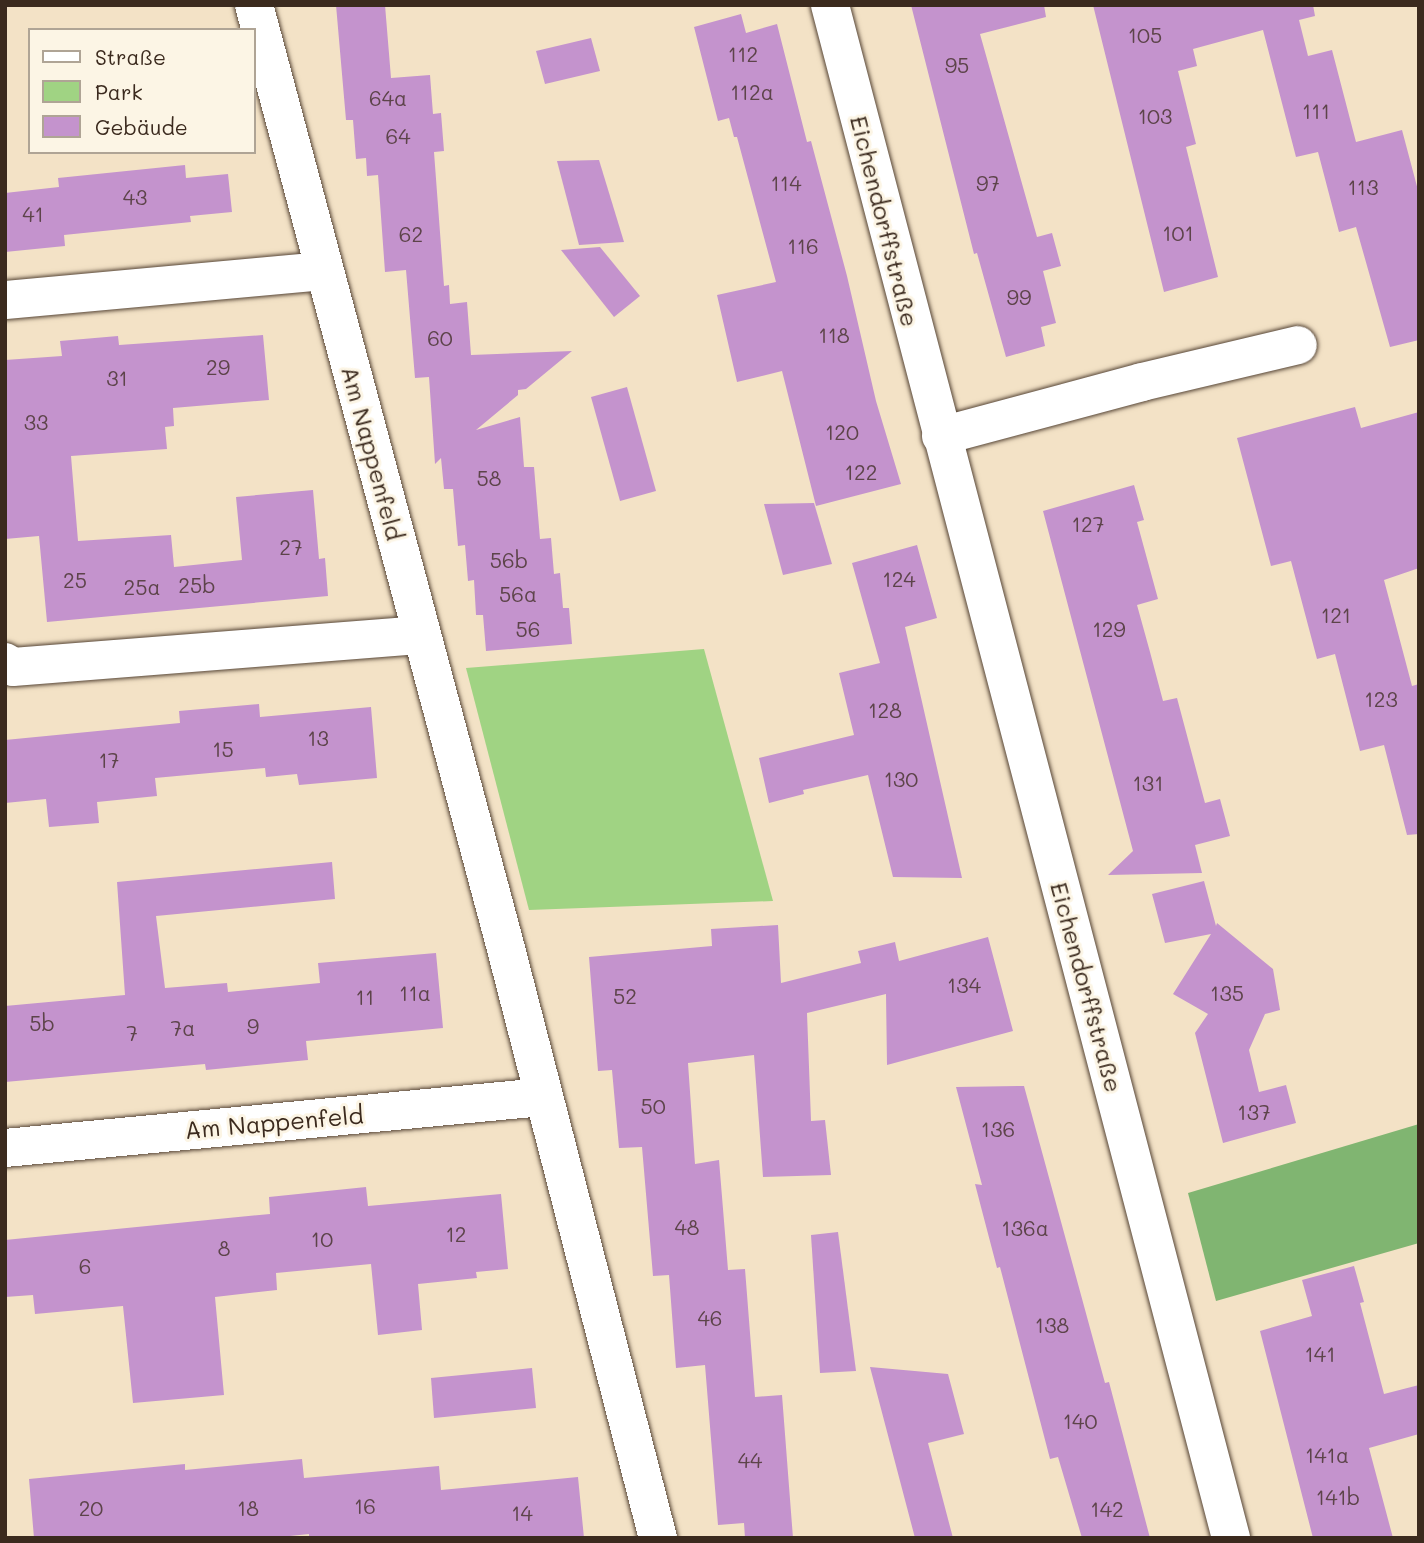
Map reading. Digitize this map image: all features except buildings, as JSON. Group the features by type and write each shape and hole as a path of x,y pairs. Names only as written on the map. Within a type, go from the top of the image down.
{"street":[{"name":"Am Nappenfeld","path":"254,5 658,1538"},
{"name":"Eichendorffstraße","path":"830,5 1231,1538"},
{"path":"5,300 324,271"},
{"path":"941,436 1151,380 1297,345"},
{"path":"5,662 13,667 422,635"},
{"name":"Am Nappenfeld","path":"5,1148 543,1097"}],"green space":[{"path":"704,649 773,901 529,910 466,668"},
{"path":"1419,1124 1419,1243 1216,1301 1188,1193"}]}
